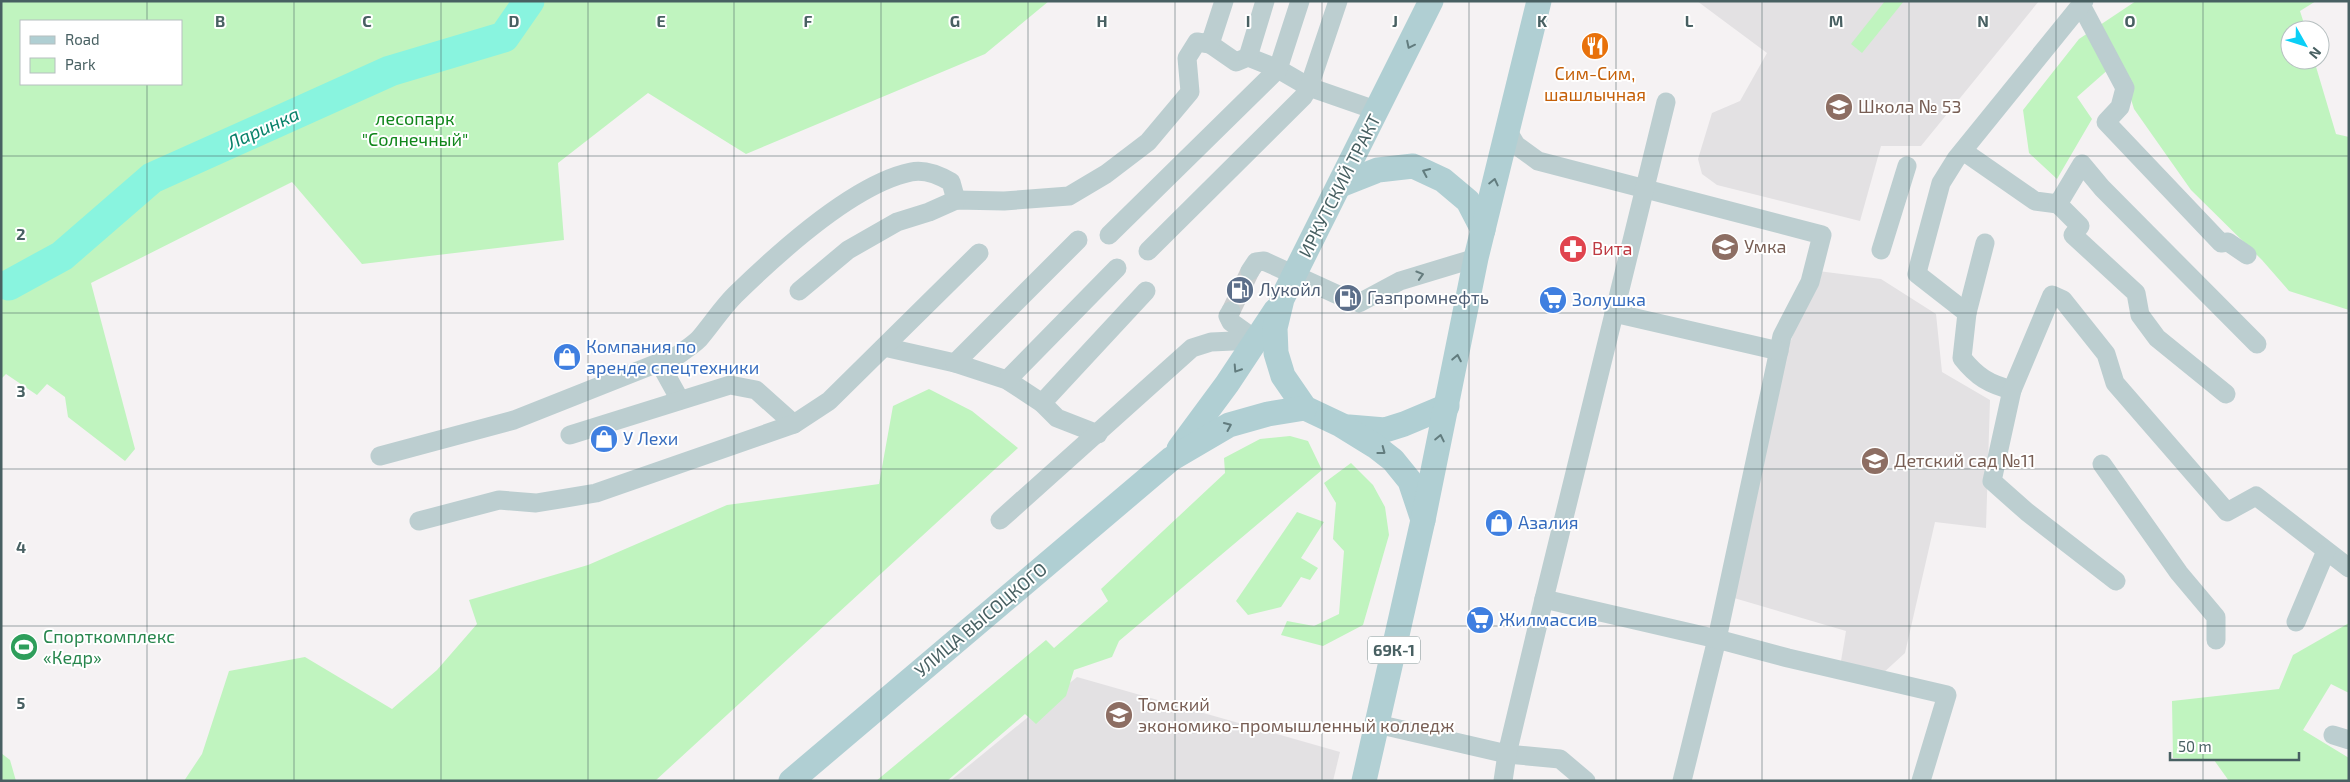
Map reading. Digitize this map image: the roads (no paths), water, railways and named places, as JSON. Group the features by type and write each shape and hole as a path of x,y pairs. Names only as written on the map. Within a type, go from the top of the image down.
{"main road":[{"name":"ИРКУТСКИЙ ТРАКТ","path":"1305,408 1283,376 1276,353 1274,328 1282,299 1378,111 1431,1"},
{"path":"1423,520 1476,258 1538,1"},
{"path":"1340,186 1378,170 1413,166 1443,180 1468,201 1483,230"},
{"name":"УЛИЦА ВЫСОЦКОГО","path":"1171,459 1227,384 1282,299"},
{"path":"1341,425 1385,430 1447,406"},
{"path":"1305,408 1341,425 1393,460 1410,481 1423,520"},
{"name":"УЛИЦА ВЫСОЦКОГО","path":"791,781 1171,459 1229,425 1268,414 1305,408"},
{"name":"69К-1","path":"1364,781 1423,520"}],"lane":[{"path":"1210,44 1224,1"},
{"path":"1248,57 1265,1"},
{"path":"1108,235 1278,69 1300,1"},
{"path":"1148,251 1303,97 1309,87 1338,1"},
{"path":"1967,312 1917,274 1941,183 1962,152 2082,3 2125,88 2120,107 2106,122 2221,243 2228,242 2248,255"},
{"path":"800,291 848,250 897,222 929,212 956,200 1004,201 1069,196 1106,174 1148,142 1190,92 1187,58 1197,42 1210,44 1236,62 1248,57 1278,69 1309,87 1378,111"},
{"path":"1503,781 1507,754 1544,599 1666,102"},
{"path":"1507,130 1516,145 1538,161 1822,235 1810,282 1782,336 1716,639 1682,781"},
{"path":"1962,152 2035,201 2058,204 2080,226 2073,235 2136,293 2140,315 2157,338 2226,394"},
{"path":"2058,204 2082,164 2102,188 2257,344"},
{"path":"1880,250 1907,166"},
{"path":"380,456 514,420 678,355 697,340 734,296 808,231 849,200 879,183 913,172 938,174 951,182 956,200"},
{"path":"955,363 1078,240"},
{"path":"1985,243 1967,312 1962,358 1969,367 1989,384 2012,390"},
{"path":"419,521 499,500 536,503 596,493 794,424 829,401 979,253"},
{"path":"1360,302 1400,281 1476,258"},
{"path":"1250,272 1256,262 1260,260 1336,294"},
{"path":"1007,380 1117,268"},
{"path":"1042,403 1146,291"},
{"path":"2116,581 2027,512 1992,480 2012,390 2052,295 2063,300 2106,354 2115,383 2228,512 2256,496 2349,568"},
{"path":"1231,311 1228,316 1231,322 1256,340"},
{"path":"1614,313 1779,352"},
{"path":"1000,520 1192,348 1211,342 1256,340"},
{"path":"884,347 955,363 1007,380 1042,403 1056,418 1098,434"},
{"path":"659,362 680,400"},
{"path":"570,435 730,385 756,390 794,424"},
{"path":"2102,464 2179,573 2216,617 2216,640"},
{"path":"2296,622 2326,551"},
{"path":"1544,599 1947,695 1921,781"},
{"path":"1377,724 1507,754 1560,759 1586,781"}],"waterway":[{"name":"Ларинка","path":"9,285 62,256 152,178 390,71 504,37 529,1"}],"tunnel":[{"path":"1231,311 1250,271"},
{"path":"1336,294 1359,303"}],"place":[{"name":"Сим-Сим, шашлычная","path":"1595,46"},
{"name":"Школа № 53","path":"1839,107"},
{"name":"Умка","path":"1725,247"},
{"name":"Вита","path":"1573,249"},
{"name":"Лукойл","path":"1240,290"},
{"name":"Газпромнефть","path":"1348,298"},
{"name":"Золушка","path":"1553,300"},
{"name":"Компания по аренде спецтехники","path":"567,357"},
{"name":"У Лехи","path":"604,439"},
{"name":"Детский сад №11","path":"1875,461"},
{"name":"Азалия","path":"1499,523"},
{"name":"Жилмассив","path":"1480,620"},
{"name":"Спорткомплекс «Кедр»","path":"24,647"},
{"name":"Томский экономико-промышленный колледж","path":"1119,715"}],"park label":[{"name":"лесопарк \"Солнечный\"","path":"415,129"}]}
